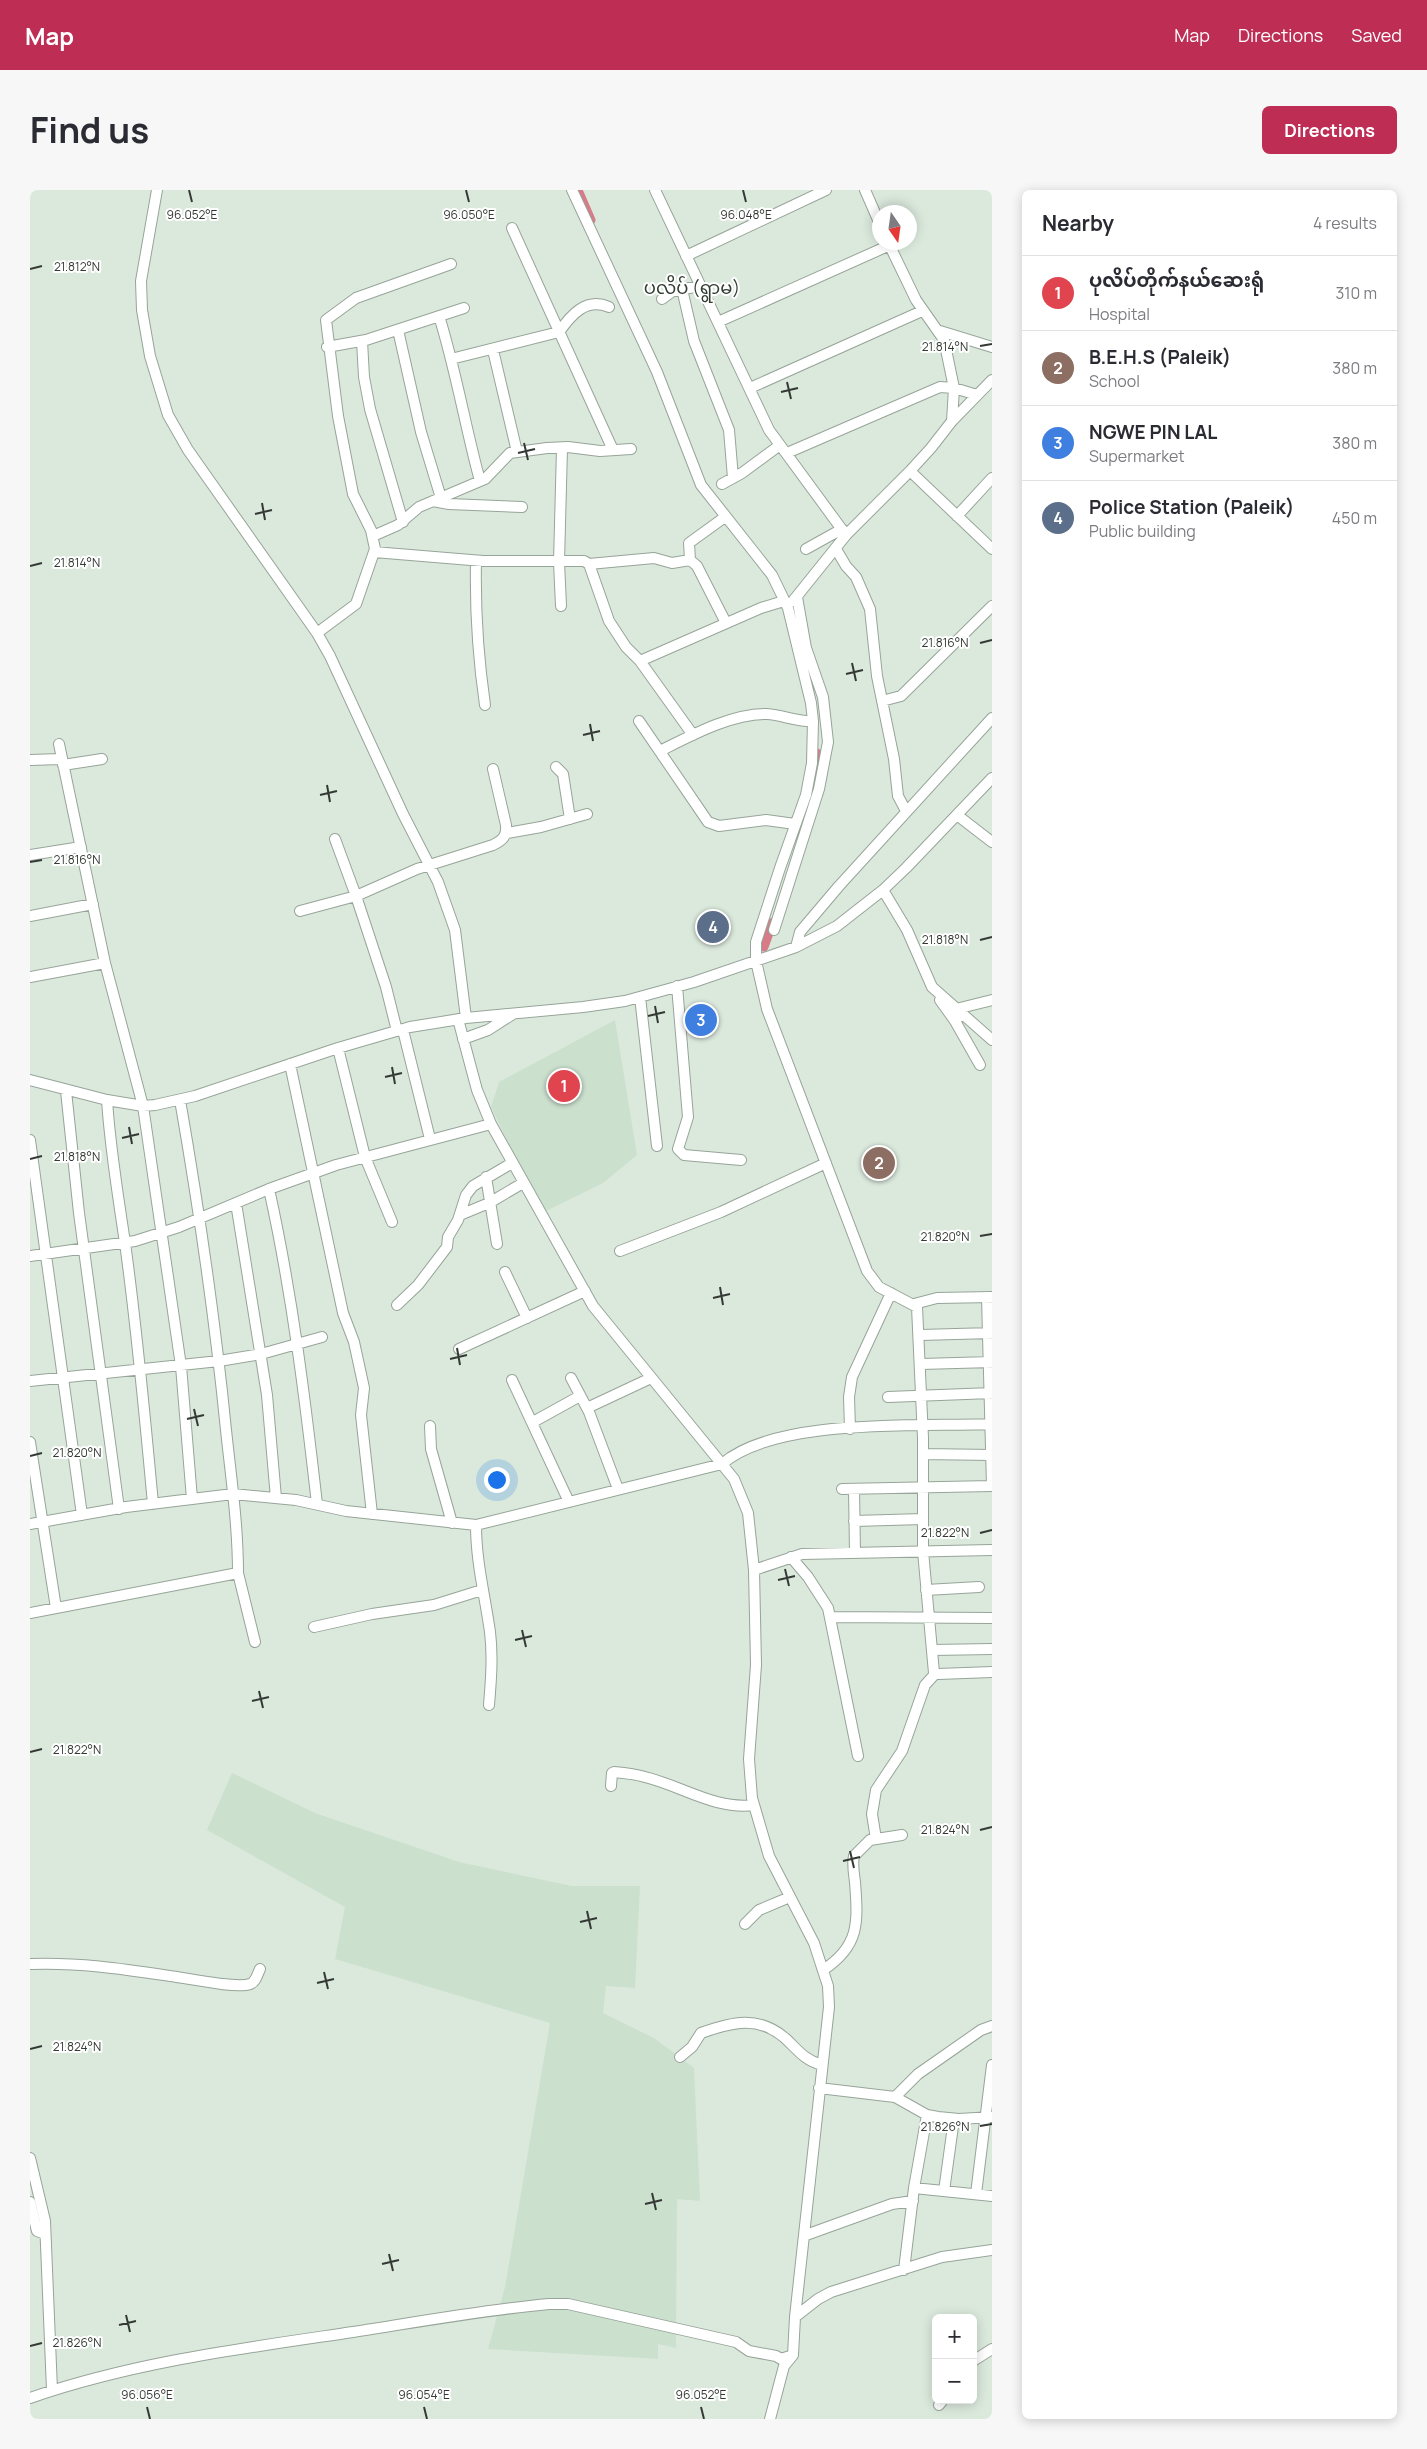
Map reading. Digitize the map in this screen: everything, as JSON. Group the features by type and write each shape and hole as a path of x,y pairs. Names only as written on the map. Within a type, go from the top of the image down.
{"street":[{"path":"157,190 141,281 142,310 150,356 168,415 188,450 317,633 330,656 403,814 431,865 455,930 463,1039 477,1090 491,1124 601,1318 734,1479 748,1513 754,1570 756,1657 749,1759 754,1805 769,1856 805,1923 823,1970 828,1986 829,2007 819,2088 806,2235 795,2317 793,2355 784,2366 770,2419"},
{"path":"572,190 657,372 698,478 707,494 791,601 806,648 815,695 812,763 806,795 756,942 756,961 766,1009 871,1280 879,1287 917,1307 922,1396 922,1551 935,1674"},
{"path":"655,190 769,430 844,532"},
{"path":"686,256 826,190"},
{"path":"865,190 872,205"},
{"path":"512,228 614,450"},
{"path":"718,322 876,250"},
{"path":"892,250 922,310 940,332 948,352 954,388 952,420"},
{"path":"317,633 356,604 376,542 353,494 327,347 326,320 364,294 451,264"},
{"path":"662,299 670,293 700,286"},
{"path":"682,289 694,341 729,430 733,478"},
{"path":"451,359 559,332 569,317 581,308 597,303 609,306"},
{"path":"327,347 362,341 464,308"},
{"path":"750,388 922,310"},
{"path":"438,316 451,359 480,481"},
{"path":"398,330 437,499"},
{"path":"940,332 992,347"},
{"path":"362,341 364,377 370,408 403,522"},
{"path":"492,350 517,452"},
{"path":"806,549 844,532 910,471 952,420 992,380"},
{"path":"722,484 784,449 934,389 940,387 954,388 977,395"},
{"path":"374,536 403,522 419,507 489,476 504,457 517,452 562,448 631,449"},
{"path":"561,606 559,562 562,448"},
{"path":"910,471 992,549"},
{"path":"957,516 992,478"},
{"path":"437,499 450,504 522,507"},
{"path":"725,517 689,543 690,560 697,566 726,623"},
{"path":"640,661 726,623 791,601 836,549 844,532"},
{"path":"836,549 846,566 856,577 868,602 872,618 877,676 898,796 906,811"},
{"path":"374,552 476,561 584,562 589,564 654,558 672,563 690,560"},
{"path":"476,561 475,610 478,659 485,705"},
{"path":"589,564 606,615 626,647 640,661 692,735"},
{"path":"774,930 819,789 826,762 828,742 791,601"},
{"path":"882,701 901,696 992,606"},
{"path":"660,751 692,735 732,720 766,714 813,722"},
{"path":"796,947 800,932 906,811 992,718"},
{"path":"639,721 693,802 708,822 714,826 728,826 766,820 796,824"},
{"path":"59,744 105,963 143,1106 181,1366 192,1499"},
{"path":"30,760 62,762 102,759"},
{"path":"556,767 563,774 570,818"},
{"path":"493,769 507,833"},
{"path":"30,1080 107,1100 143,1106 180,1100 338,1048 400,1030 462,1018 584,1008 640,997 677,986 796,947 837,926 883,890 992,778"},
{"path":"300,911 356,896 431,865 499,842 507,833 587,814"},
{"path":"957,815 992,842"},
{"path":"335,840 356,896 400,1030 430,1139"},
{"path":"30,855 81,847"},
{"path":"883,890 907,930 932,987 958,1014 992,1040"},
{"path":"30,916 93,904"},
{"path":"30,977 105,963"},
{"path":"677,986 688,1117 678,1150 684,1155 741,1160"},
{"path":"640,997 657,1146"},
{"path":"958,1014 992,1000"},
{"path":"463,1039 488,1030 513,1014"},
{"path":"958,1014 980,1065"},
{"path":"338,1048 365,1157 392,1222"},
{"path":"290,1064 343,1313 354,1342 362,1377 364,1447 372,1514"},
{"path":"66,1090 84,1248 119,1509"},
{"path":"107,1100 116,1190 125,1243 152,1504"},
{"path":"180,1100 200,1219 220,1361 233,1494 238,1573 255,1642"},
{"path":"30,1256 125,1243 162,1233 200,1219 269,1189 312,1174 365,1157 491,1124"},
{"path":"30,1140 82,1515"},
{"path":"397,1305 418,1285 443,1253 448,1244 451,1230 460,1215 466,1195 473,1186 512,1163"},
{"path":"620,1251 721,1212 826,1163"},
{"path":"486,1177 497,1244"},
{"path":"460,1215 489,1203 523,1183"},
{"path":"269,1189 285,1264 298,1344 317,1504"},
{"path":"236,1203 270,1422 276,1498"},
{"path":"505,1272 527,1318"},
{"path":"459,1349 585,1291"},
{"path":"850,1429 852,1378 891,1293"},
{"path":"842,1489 992,1486 989,1297 937,1298 914,1304"},
{"path":"920,1335 990,1333"},
{"path":"30,1381 220,1361 260,1354 322,1338"},
{"path":"921,1364 990,1362"},
{"path":"571,1378 587,1408 618,1489"},
{"path":"587,1408 651,1378"},
{"path":"512,1380 570,1502"},
{"path":"888,1397 990,1393"},
{"path":"533,1422 580,1396"},
{"path":"30,1524 152,1504 233,1494 276,1498 372,1514 476,1525 722,1464 734,1453 772,1439 850,1429 991,1424"},
{"path":"430,1426 431,1449 452,1523"},
{"path":"30,1442 36,1469 42,1522 56,1608"},
{"path":"923,1454 991,1455"},
{"path":"854,1489 855,1553"},
{"path":"854,1521 923,1519"},
{"path":"476,1525 482,1590 490,1634 489,1705"},
{"path":"754,1570 791,1556 992,1550"},
{"path":"791,1556 822,1596 831,1617 858,1756"},
{"path":"30,1613 238,1573"},
{"path":"926,1590 979,1587"},
{"path":"314,1627 372,1614 434,1604 482,1590"},
{"path":"831,1617 992,1618"},
{"path":"932,1650 992,1648"},
{"path":"876,1839 872,1814 876,1790 902,1751 925,1685 935,1674 992,1672"},
{"path":"611,1786 612,1773 614,1772 646,1777 724,1804 740,1807 754,1805"},
{"path":"823,1970 835,1962 854,1936 858,1914 853,1858 866,1842 902,1835"},
{"path":"745,1924 750,1916 759,1910 790,1897"},
{"path":"30,1971 30,1964 52,1962 82,1964 213,1983 248,1985 255,1982 260,1970"},
{"path":"680,2057 692,2047 701,2033 746,2021 769,2028 785,2038 810,2062 822,2065"},
{"path":"895,2097 918,2074 981,2030 992,2026"},
{"path":"976,2194 990,2117 992,2065"},
{"path":"819,2088 895,2097 927,2115 954,2119 990,2117"},
{"path":"904,2270 912,2201 927,2115"},
{"path":"944,2191 954,2119"},
{"path":"30,2158 42,2203 45,2234 52,2390"},
{"path":"914,2188 992,2196"},
{"path":"806,2235 892,2204 912,2201"},
{"path":"30,2202 37,2231 45,2234"},
{"path":"795,2317 827,2294 950,2255 992,2250"},
{"path":"30,2398 110,2373 263,2345 549,2304 568,2304 736,2342 749,2351 776,2356 781,2359 793,2355"},
{"path":"976,2359 992,2349"}],"shaded area":[{"path":"615,1020 637,1155 603,1183 542,1213 491,1107 499,1082"},
{"path":"232,1773 315,1813 459,1862 572,1886 640,1886 635,1988 606,1986 603,2013 654,2038 694,2068 700,2201 677,2199 676,2348 658,2344 658,2359 488,2349 505,2287 550,2023 335,1959 345,1907 207,1830"}],"waterway":[{"path":"578,190 591,220"},
{"path":"803,823 817,770 817,753"},
{"path":"764,947 773,922"}],"place":[{"name":"Police Station (Paleik)","path":"713,927"},
{"name":"NGWE PIN LAL","path":"701,1020"},
{"name":"ပုလိပ်တိုက်နယ်ဆေးရုံ","path":"564,1086"},
{"name":"B.E.H.S (Paleik)","path":"879,1163"}],"district":[{"name":"ပလိပ် (ရွာမ)","path":"692,287"}]}
